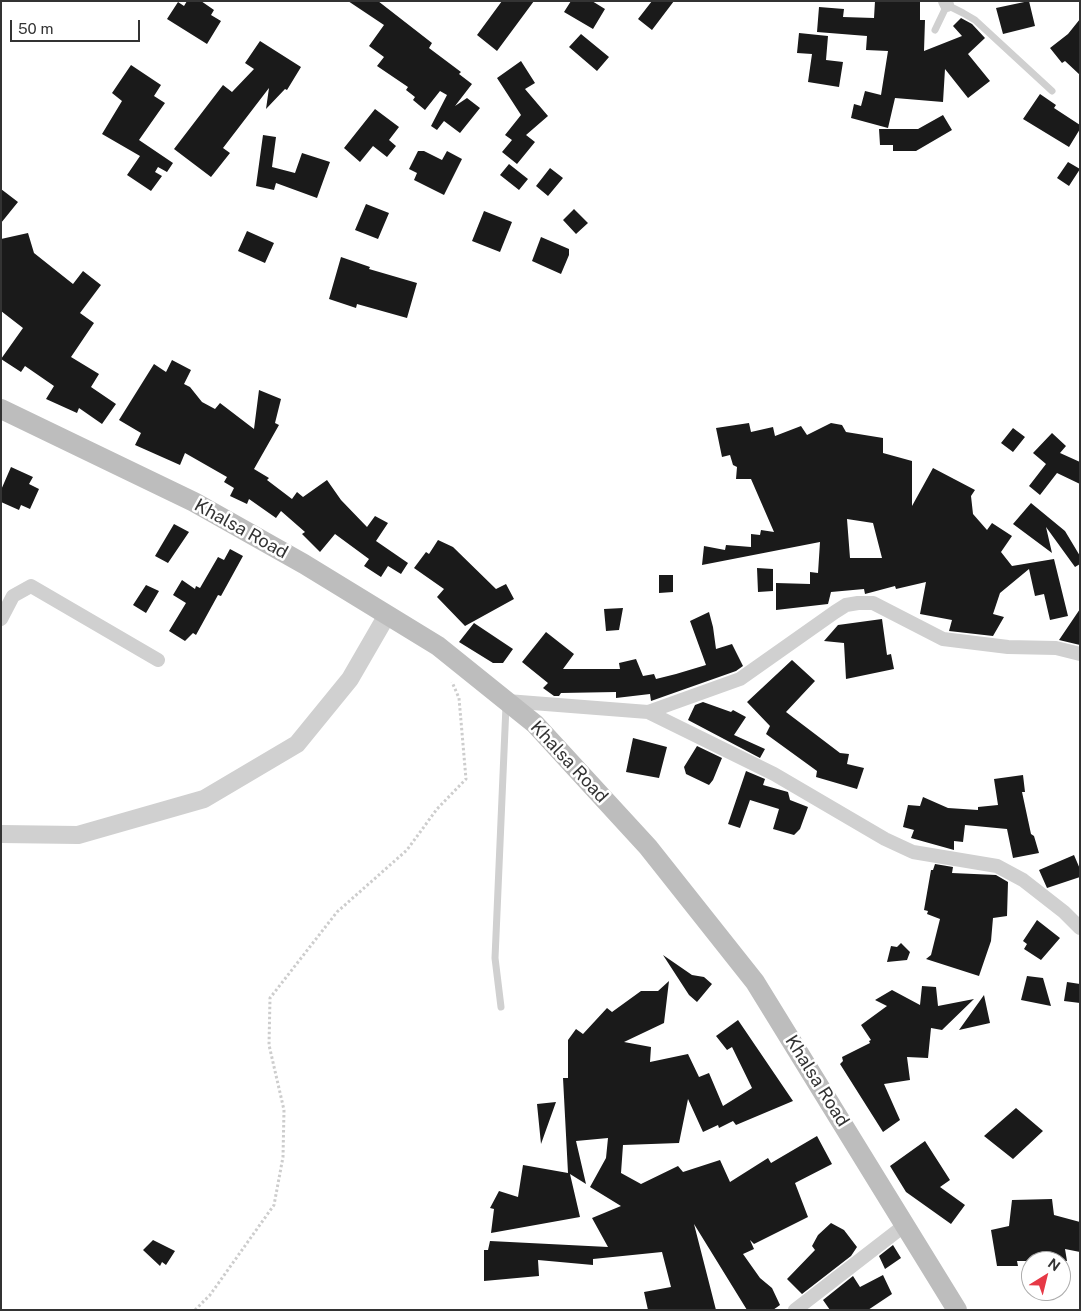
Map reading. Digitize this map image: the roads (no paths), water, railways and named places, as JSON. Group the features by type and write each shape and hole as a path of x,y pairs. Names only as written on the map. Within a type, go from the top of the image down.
{"main road":[{"name":"Khalsa Road","path":"1,409 194,502 304,564 438,646 535,724 648,846 755,982 956,1310"}],"street":[{"path":"1,619 13,596 31,586 158,660"},
{"path":"648,712 740,679 835,612 846,606 858,603 873,603 943,638 1008,647 1056,648 1080,654"},
{"path":"1,834 78,835 204,799 297,744 350,679 387,615"},
{"path":"506,702 648,712 774,774 885,839 912,852 997,866 1023,880 1064,912 1080,928"},
{"path":"795,1310 905,1225"}],"lane":[{"path":"935,30 946,3 975,20 1052,91"},
{"path":"501,1007 495,958 506,702"}]}
